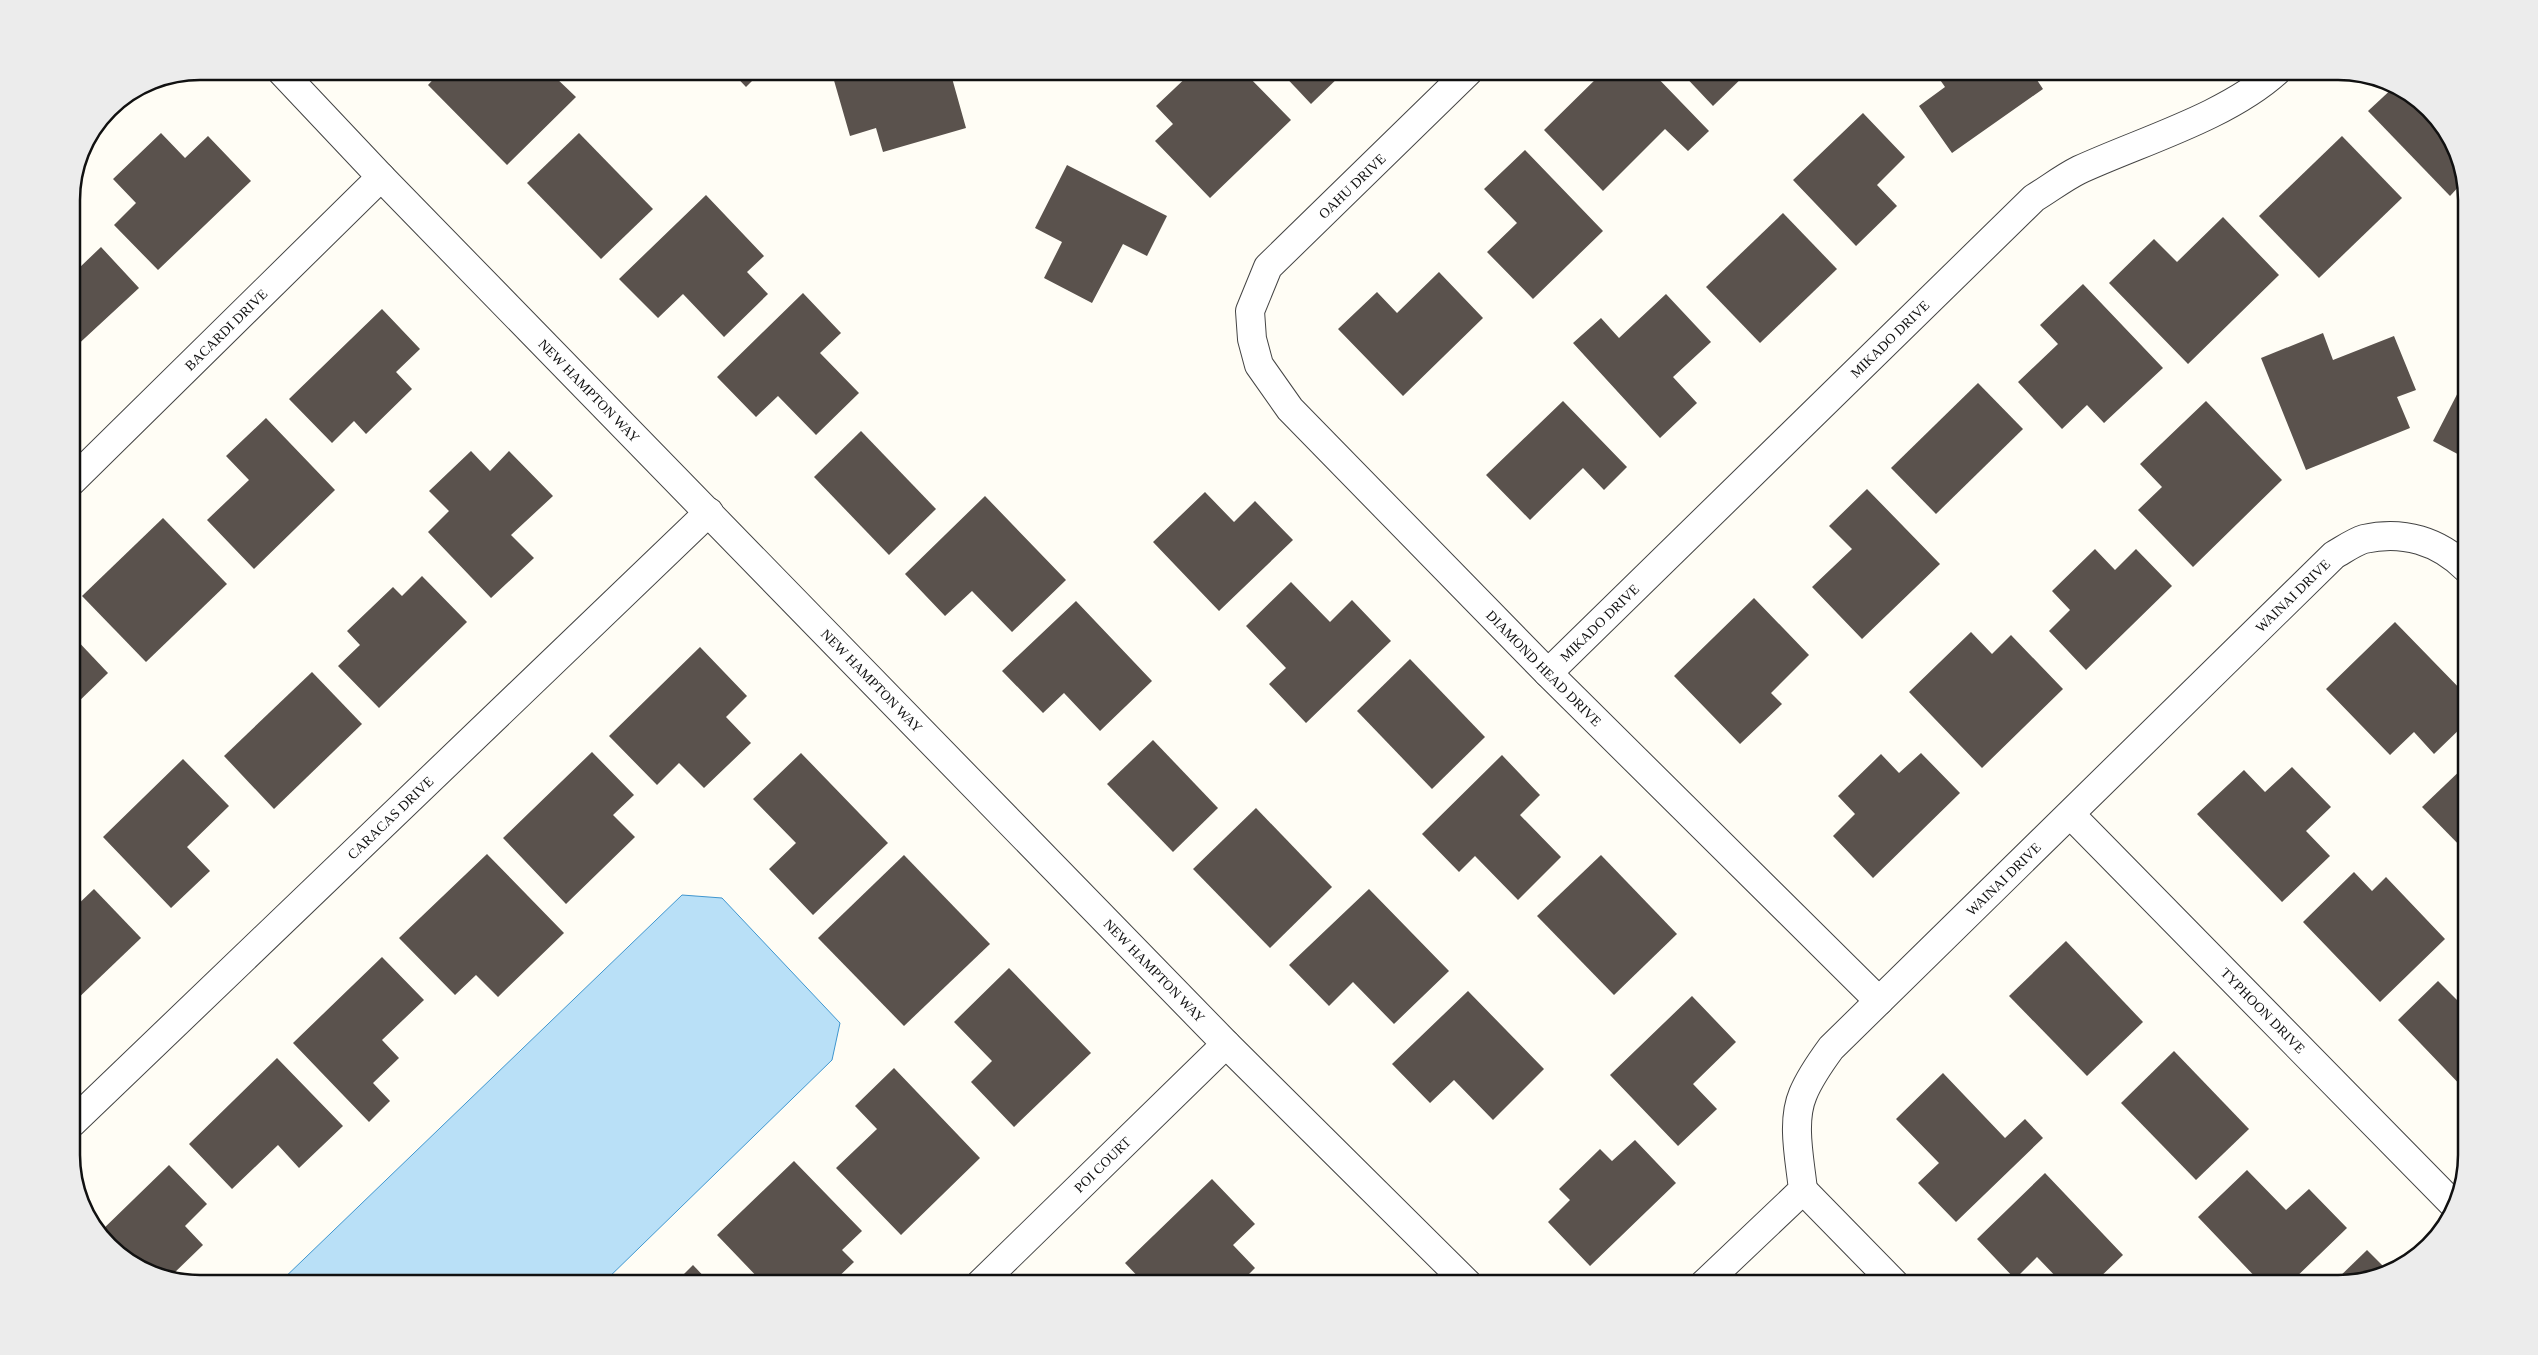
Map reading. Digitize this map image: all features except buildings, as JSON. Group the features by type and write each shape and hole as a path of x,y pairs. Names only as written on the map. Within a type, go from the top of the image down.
{"street":[{"name":"NEW HAMPTON WAY","path":"289,80 381,177 1226,1044 1459,1275"},
{"name":"OAHU DRIVE","path":"1250,311 1268,268 1460,80"},
{"name":"MIKADO DRIVE","path":"1548,673 2034,198 2078,171 2153,140 2246,95 2265,80"},
{"name":"BACARDI DRIVE","path":"80,473 381,177"},
{"name":"DIAMOND HEAD DRIVE","path":"1250,311 1252,339 1259,365 1290,409 1548,673 1879,1001"},
{"name":"CARACAS DRIVE","path":"80,1115 709,512"},
{"name":"WAINAI DRIVE","path":"1803,1190 1798,1132 1802,1096 1815,1070 1831,1048 2334,556 2363,539 2394,536 2424,539 2452,554 2458,560"},
{"name":"TYPHOON DRIVE","path":"2071,815 2449,1200"},
{"name":"POI COURT","path":"989,1275 1226,1044"},
{"path":"1713,1275 1803,1190 1887,1275"}],"water":[{"path":"682,895 722,898 840,1023 832,1060 611,1275 287,1275"}]}
